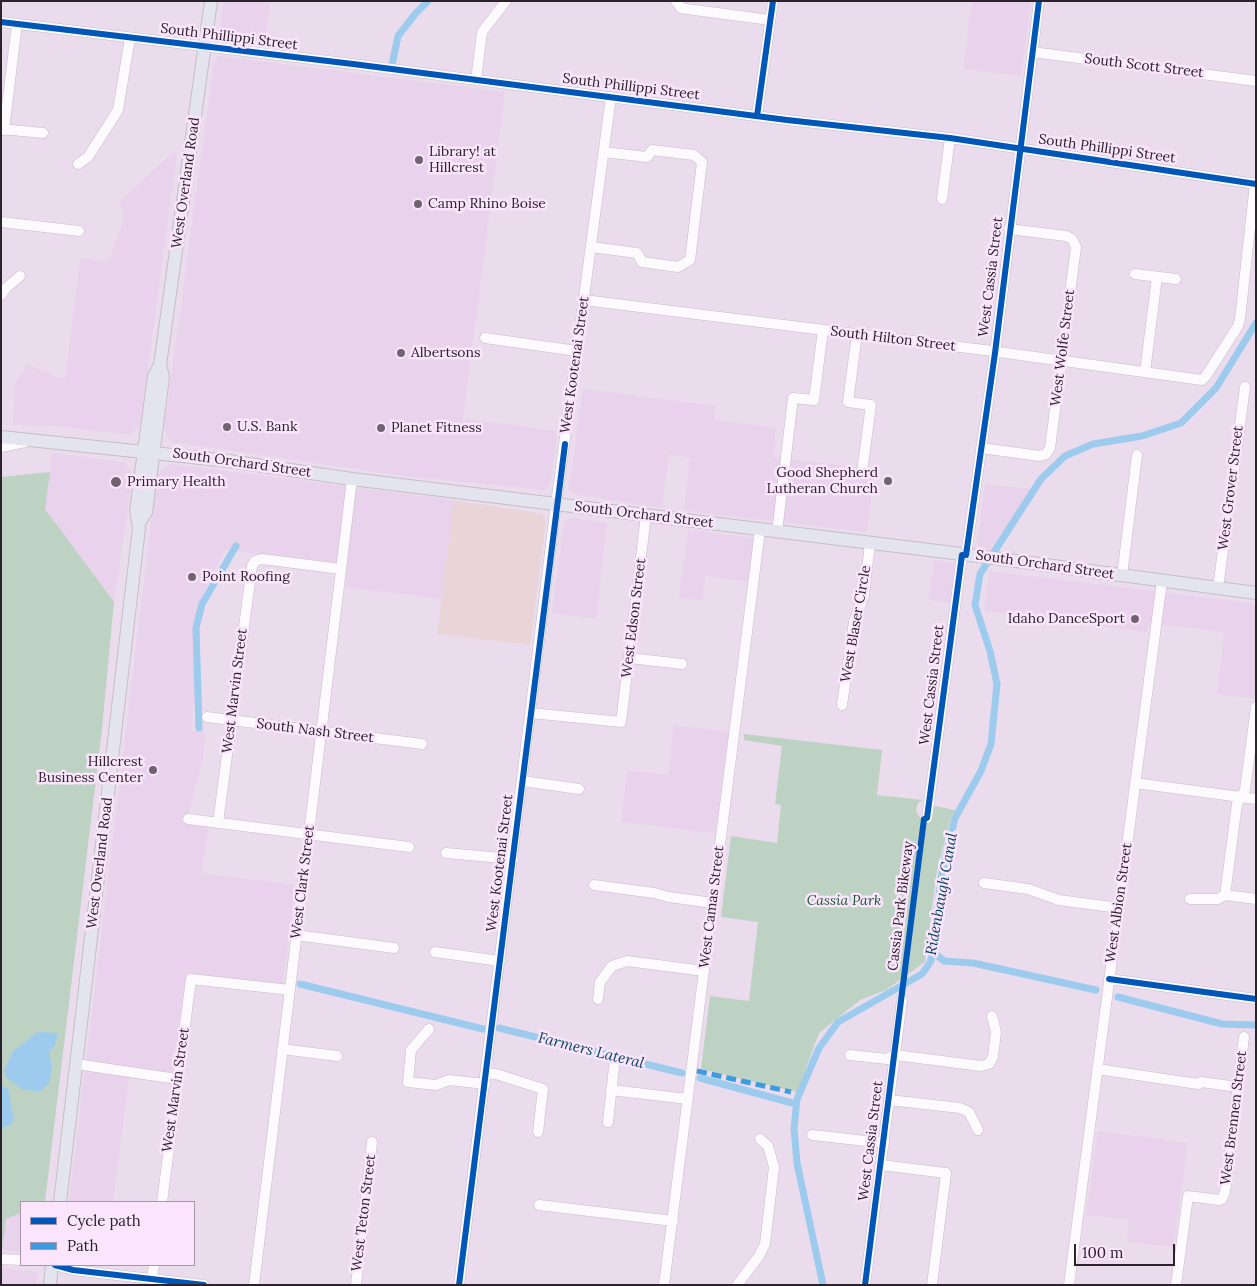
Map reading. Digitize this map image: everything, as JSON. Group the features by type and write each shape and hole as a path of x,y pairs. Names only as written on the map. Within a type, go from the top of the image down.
{"main road":[{"name":"West Overland Road","path":"60,1201 139,523 146,512 148,451 163,377 160,365 211,1"},
{"name":"South Orchard Street","path":"1,437 148,451 352,479 992,558 1256,593"},
{"path":"50,1285 54,1266"}],"street":[{"path":"476,80 482,32 506,1"},
{"path":"757,116 772,1"},
{"name":"West Cassia Street","path":"927,818 981,448 1039,1"},
{"path":"676,3 681,8 770,20"},
{"name":"South Phillippi Street","path":"1,22 757,116 950,138 1256,184"},
{"path":"17,24 2,130 44,133"},
{"path":"78,164 88,157 118,110 130,38"},
{"name":"South Scott Street","path":"1032,52 1256,81"},
{"name":"West Kootenai Street","path":"459,1285 556,504 611,97"},
{"path":"942,199 950,138"},
{"path":"591,247 637,253 642,262 678,267 690,260 702,162 694,155 652,150 647,157 604,152"},
{"name":"South Hilton Street","path":"584,300 1202,380 1240,319 1256,184"},
{"path":"1,222 79,231"},
{"name":"West Wolfe Street","path":"981,448 1040,456 1046,454 1050,448 1076,247 1072,239 1066,236 1009,229"},
{"path":"1135,274 1176,279"},
{"path":"1,294 20,276"},
{"path":"1145,372 1157,277"},
{"path":"777,532 793,398 814,400 823,330"},
{"path":"857,334 848,402 871,405 862,472"},
{"path":"485,338 577,351"},
{"name":"West Grover Street","path":"1218,588 1244,387"},
{"path":"1,447 31,440"},
{"path":"1122,576 1137,455"},
{"name":"West Clark Street","path":"254,1285 352,479"},
{"name":"West Edson Street","path":"531,713 621,722 646,515"},
{"name":"West Camas Street","path":"664,1285 686,1099 760,530"},
{"name":"West Blaser Circle","path":"842,705 854,622 864,595 870,543"},
{"name":"West Marvin Street","path":"218,823 252,566 255,561 262,559 341,569"},
{"name":"West Albion Street","path":"1069,1285 1162,581"},
{"path":"629,658 682,664"},
{"path":"1226,895 1236,804 1245,790 1256,707"},
{"name":"South Nash Street","path":"207,717 422,744"},
{"name":"West Kootenai Street","path":"522,781 579,789"},
{"path":"1135,783 1256,799"},
{"path":"188,819 409,847"},
{"path":"446,853 513,859"},
{"path":"984,883 1028,889 1059,900 1118,908"},
{"path":"594,885 713,903"},
{"path":"1190,899 1218,899 1226,895 1256,899"},
{"path":"296,935 394,948"},
{"path":"434,952 500,961"},
{"path":"598,999 600,982 612,966 627,961 704,971"},
{"name":"West Marvin Street","path":"162,1201 191,979 290,990"},
{"path":"1109,979 1256,999"},
{"name":"West Cassia Street","path":"865,1285 902,1000"},
{"path":"850,1055 887,1059 895,1056 981,1066 989,1064 993,1057 996,1032 992,1016"},
{"path":"429,1030 411,1050 408,1082 436,1085 449,1080 485,1084"},
{"name":"West Brennen Street","path":"1176,1285 1188,1196 1216,1200 1222,1199 1225,1192 1244,1037"},
{"path":"282,1049 337,1056"},
{"path":"76,1064 177,1079"},
{"path":"608,1122 614,1067"},
{"path":"1097,1069 1198,1084 1201,1082 1238,1087"},
{"path":"486,1073 496,1074 543,1089 538,1132"},
{"path":"612,1090 686,1099"},
{"path":"889,1100 960,1108 969,1112 978,1130"},
{"path":"812,1135 884,1143"},
{"path":"737,1285 759,1256 765,1244 774,1167 768,1146 760,1139"},
{"name":"West Teton Street","path":"356,1285 372,1142"},
{"path":"881,1165 946,1174 932,1285"},
{"path":"539,1205 673,1220"},
{"path":"1,1259 20,1260"},
{"path":"58,1266 73,1270 204,1285"},
{"path":"152,1278 154,1266"}],"shaded area":[{"path":"223,1 270,1 264,47 218,40"},
{"path":"972,1 1031,1 1021,76 963,69"},
{"path":"218,56 505,92 463,419 558,431 550,485 544,490 404,476 171,442 164,429 214,62"},
{"path":"172,153 177,153 140,426 130,435 57,426 13,425 15,383 27,364 65,380 80,258 108,262 124,220 120,201"},
{"path":"583,389 716,406 715,420 776,428 773,457 875,469 867,532 684,510 690,458 669,454 662,508 573,494 569,489"},
{"path":"52,453 124,462 133,473 114,602 45,509"},
{"path":"171,464 454,500 442,599 346,587 348,564 225,550 201,598 193,630 197,677 191,731 205,732 203,758 186,824 208,827 202,873 295,885 283,985 186,973 170,1083 129,1078 113,1201 69,1201 157,474"},
{"path":"985,484 1030,489 1015,516 990,549 980,547 977,543"},
{"path":"454,500 542,514 546,520 530,645 437,634"},
{"path":"570,518 607,523 596,619 552,613 564,522"},
{"path":"688,530 754,538 748,582 705,576 702,600 679,598"},
{"path":"934,560 955,563 950,603 929,600"},
{"path":"989,571 1256,604 1256,699 1217,694 1224,632 1149,623 1147,632 985,611"},
{"path":"674,725 729,732 715,833 621,822 627,770 668,775"},
{"path":"1098,1131 1188,1143 1173,1247 1127,1242 1129,1220 1086,1215"},
{"path":"20,1213 20,1252 2,1250 6,1219"},
{"path":"1,1268 37,1272 36,1285 1,1285"}],"green space":[{"path":"50,472 45,509 114,602 102,729 45,1201 20,1201 20,1213 6,1219 2,1250 1,477"},
{"name":"Cassia Park","path":"744,734 882,750 877,795 923,800 918,803 916,811 919,817 924,819 932,815 935,806 955,810 951,818 937,870 925,962 886,990 860,1000 819,1033 797,1092 701,1069 710,996 749,1001 758,922 721,917 731,836 777,843 781,805 775,804 782,746 744,740"}],"water":[{"path":"38,1032 58,1033 55,1046 49,1051 52,1067 49,1083 41,1091 23,1090 6,1077 4,1071 13,1051"},
{"path":"1,1085 8,1089 14,1116 13,1122 1,1128"}],"waterway":[{"name":"Farmers Lateral","path":"392,65 398,36 428,1"},
{"name":"Ridenbaugh Canal","path":"823,1285 797,1163 794,1128 797,1099 819,1048 838,1022 922,974 931,961 942,872 955,818 981,771 991,744 997,684 990,651 975,605 980,574 1041,479 1065,456 1093,444 1142,436 1181,423 1216,388 1256,323"},
{"name":"Farmers Lateral","path":"199,728 196,628 202,604 236,546"},
{"path":"932,951 944,961 973,963 1096,990"},
{"name":"Farmers Lateral","path":"300,984 483,1029"},
{"path":"1118,997 1222,1024 1256,1025"},
{"name":"Farmers Lateral","path":"499,1028 682,1073"},
{"name":"Farmers Lateral","path":"700,1078 796,1104"}],"marked path":[{"path":"697,1071 791,1092"}],"cycle path":[{"path":"757,116 773,1"},
{"path":"966,555 995,353 1039,1"},
{"path":"1,22 353,64 787,120 950,138 1256,184"},
{"path":"459,1285 565,444"},
{"name":"Cassia Park Bikeway","path":"865,1285 924,819 927,818 962,555"},
{"path":"1109,979 1256,999"},
{"path":"59,1266 73,1270 204,1285"}],"place":[{"name":"Library! at Hillcrest","path":"419,160"},
{"name":"Camp Rhino Boise","path":"418,204"},
{"name":"Albertsons","path":"401,353"},
{"name":"U.S. Bank","path":"227,427"},
{"name":"Planet Fitness","path":"381,428"},
{"name":"Good Shepherd Lutheran Church","path":"888,481"},
{"name":"Primary Health","path":"116,482"},
{"name":"Point Roofing","path":"192,577"},
{"name":"Idaho DanceSport","path":"1135,619"},
{"name":"Hillcrest Business Center","path":"153,770"}]}
